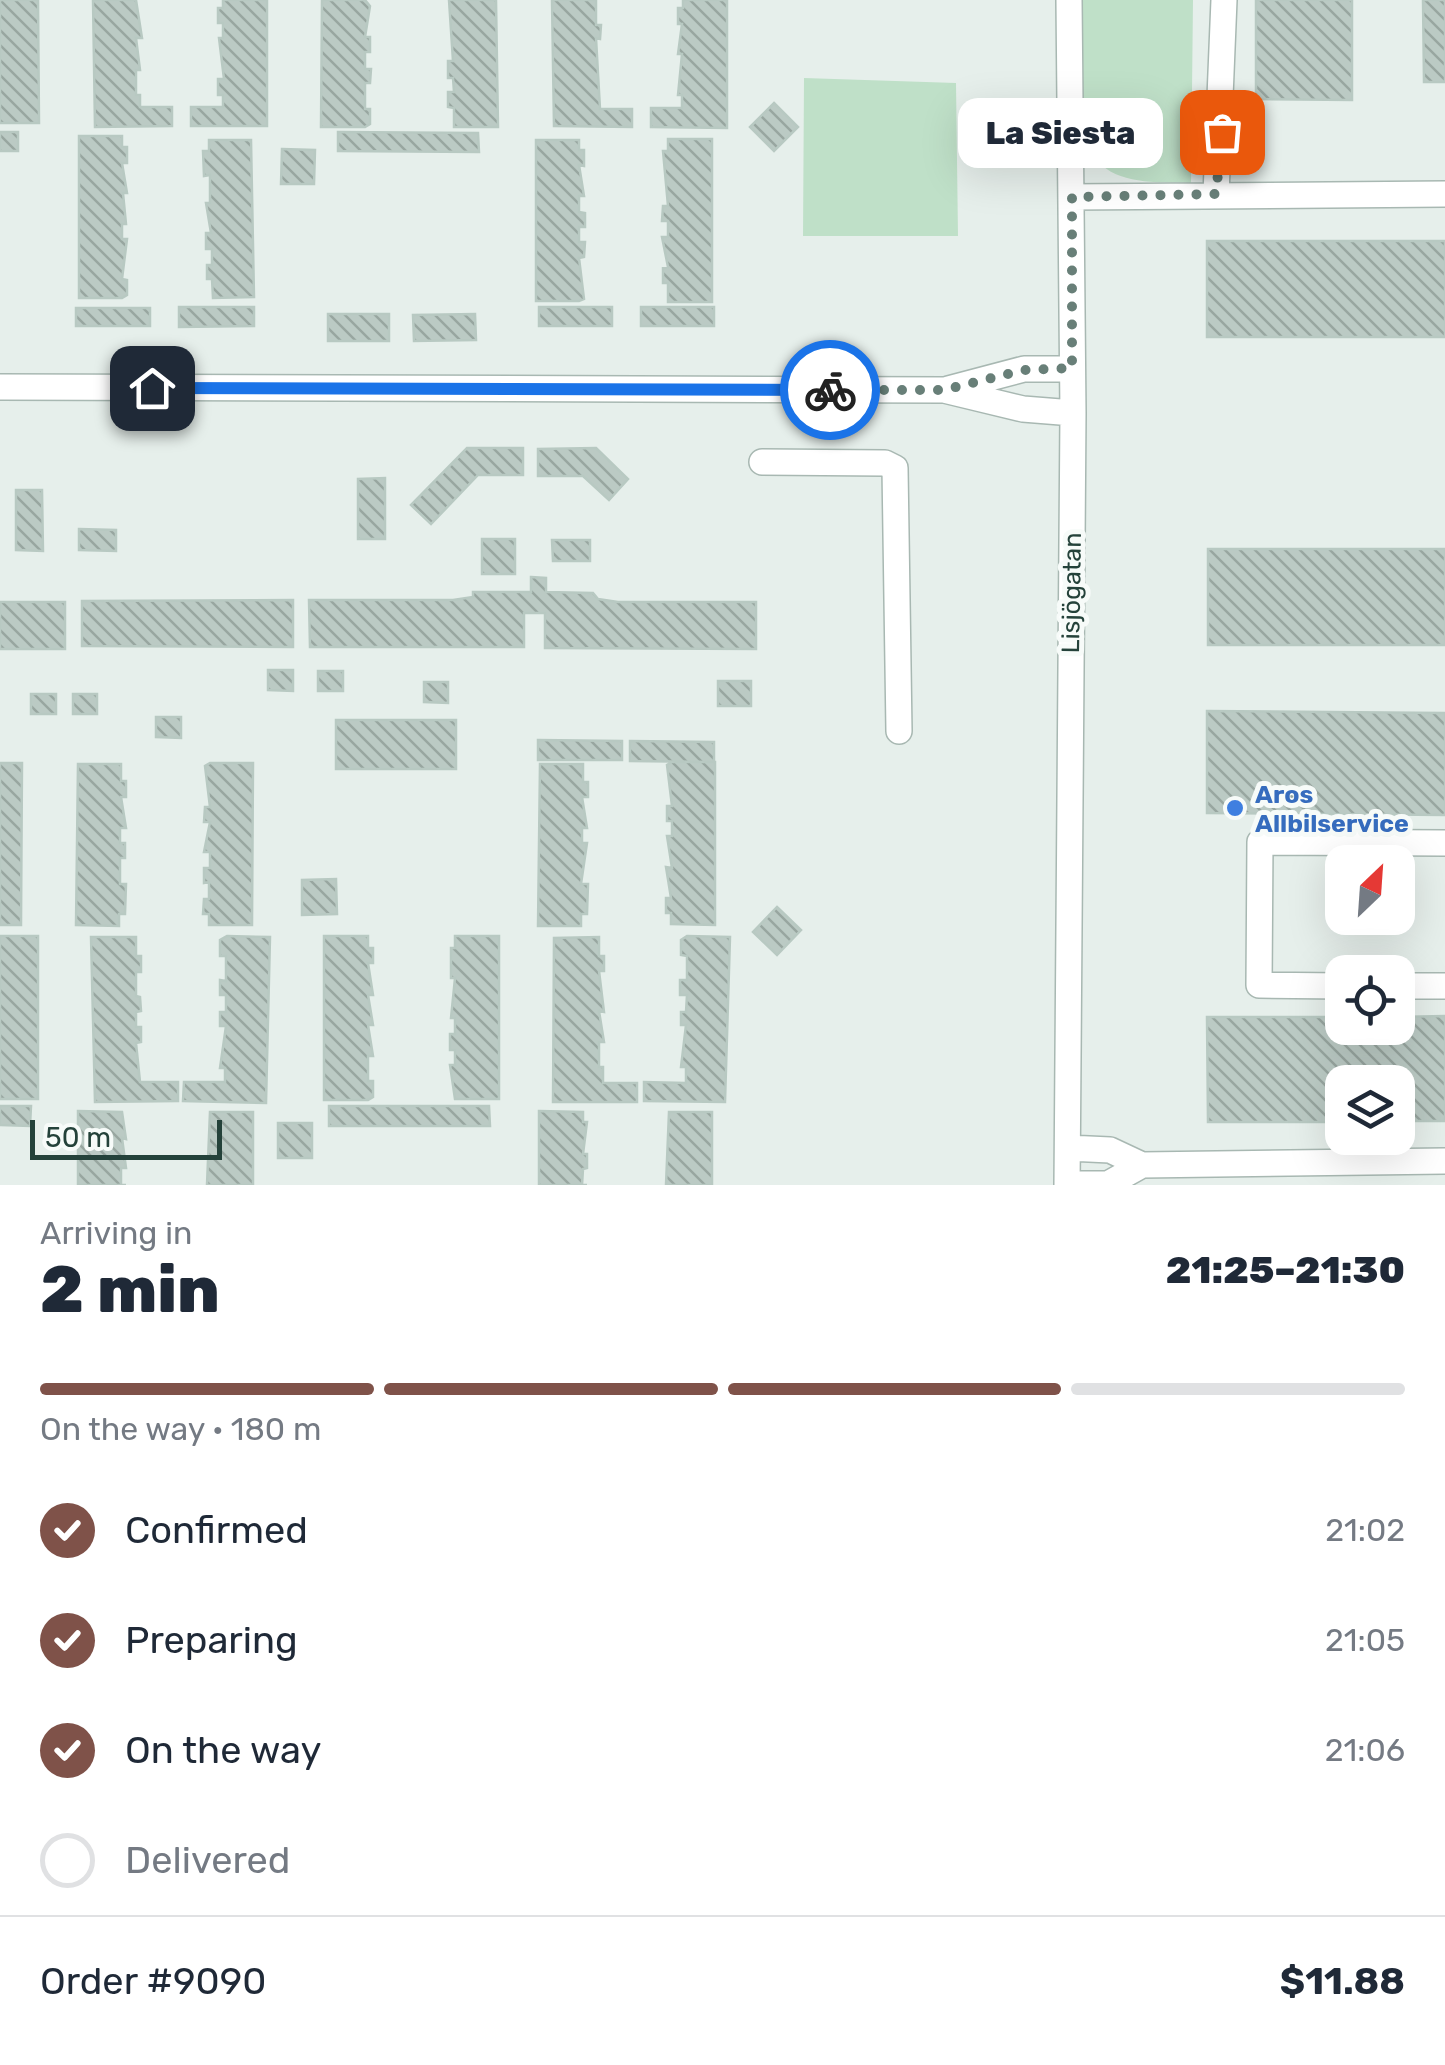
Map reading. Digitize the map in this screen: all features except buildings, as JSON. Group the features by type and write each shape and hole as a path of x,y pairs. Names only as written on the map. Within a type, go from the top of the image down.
{"street":[{"name":"Lisjögatan","path":"1067,1184 1073,413 1069,0"},
{"path":"1216,194 1224,0"},
{"path":"1072,197 1445,194"},
{"path":"944,390 1024,370 1072,368"},
{"path":"0,388 944,390 1023,408 1073,413"},
{"path":"762,462 885,463 895,468 899,731"},
{"path":"1325,986 1259,985 1260,842 1445,843"},
{"path":"1415,986 1445,986"},
{"path":"1068,1148 1110,1150 1142,1165 1439,1169"},
{"path":"1067,1184 1108,1184 1142,1165"}],"green space":[{"path":"1082,0 1193,0 1191,183 1121,176 1102,165 1093,152 1083,111"},
{"path":"804,78 956,83 958,236 803,236"}],"way so far":[{"path":"830,390 944,390 1024,370 1072,368 1072,197 1216,194 1222,132"}],"place":[{"name":"La Siesta","path":"1222,132"},
{"name":"Aros Allbilservice","path":"1235,808"}],"route":[{"path":"152,388 830,390"}]}
